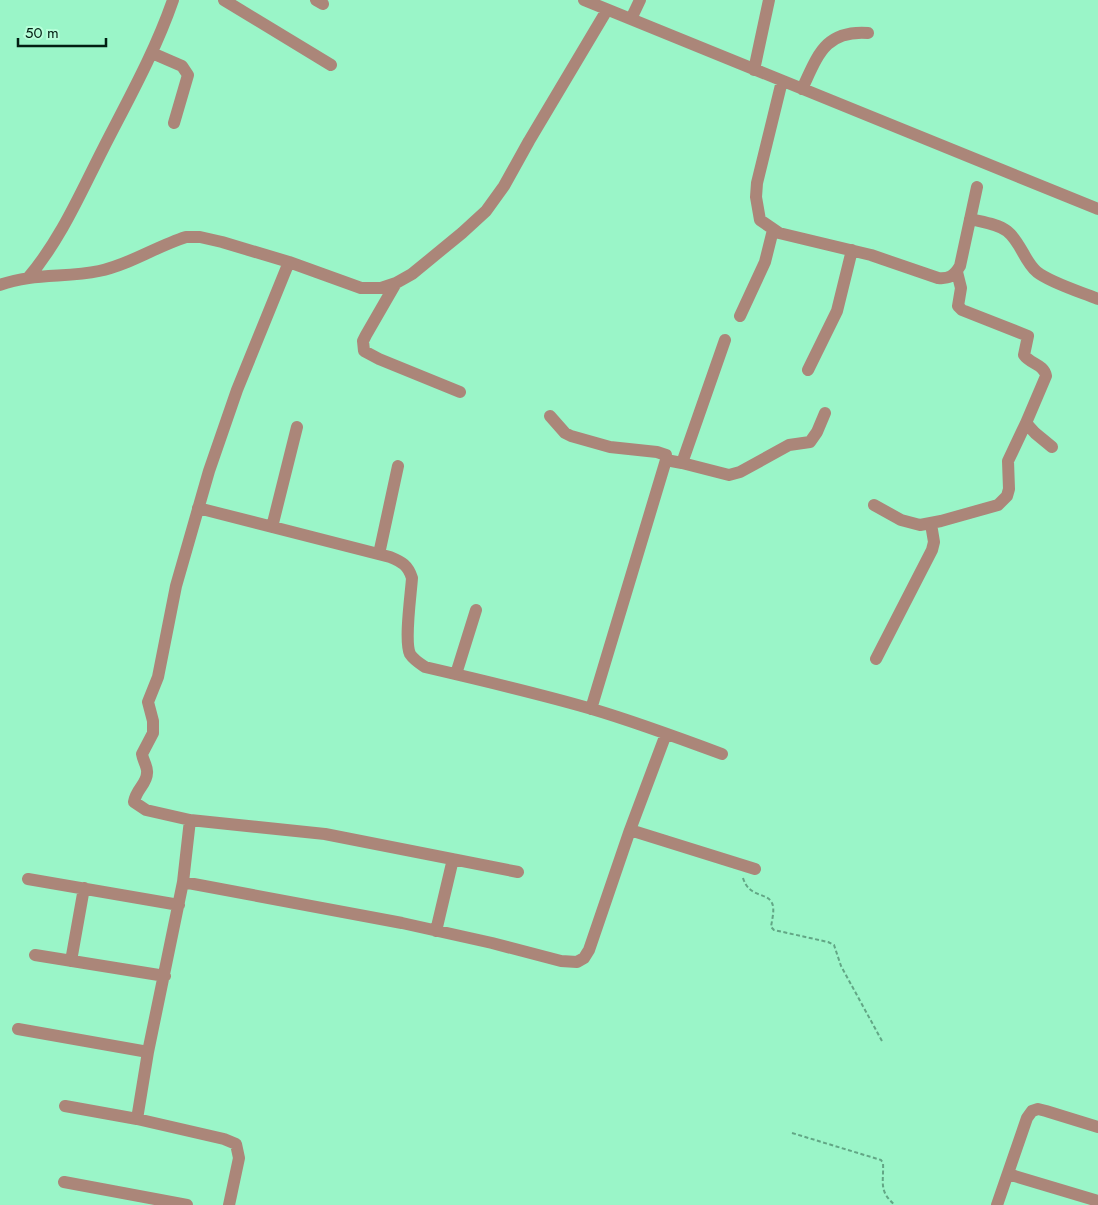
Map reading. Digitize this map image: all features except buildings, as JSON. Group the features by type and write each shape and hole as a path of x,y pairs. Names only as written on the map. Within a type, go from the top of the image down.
{"street":[{"path":"28,278 50,251 67,222 152,53 173,0"},
{"path":"224,0 331,65"},
{"path":"584,0 1098,209"},
{"path":"630,19 640,0"},
{"path":"754,70 769,0"},
{"path":"0,285 28,278 69,276 102,271 186,237 200,237 222,242 289,262 361,288 381,288 396,284 412,274 486,211 504,186 529,140 607,10"},
{"path":"802,89 819,52 828,44 848,33 868,33"},
{"path":"152,53 182,66 188,75 174,123"},
{"path":"782,81 760,168 756,197 760,220 773,230 888,260 938,278 946,279 952,277 960,266 978,187"},
{"path":"970,219 1003,229 1009,233 1030,265 1046,278 1098,299"},
{"path":"740,316 765,262 773,230"},
{"path":"808,370 837,311 852,250"},
{"path":"289,262 234,399 198,508 176,586 158,677 148,702 154,728 142,754 148,774 135,794 134,802 146,810 190,820 325,834 518,872"},
{"path":"874,505 909,523 920,526 998,505 1007,496 1009,489 1008,461 1026,423 1046,372 1043,368 1026,358 1024,354 1028,336 1024,333 968,314 958,306 961,288 957,272"},
{"path":"396,284 363,341 364,351 460,392"},
{"path":"682,463 724,340"},
{"path":"666,460 729,475 740,472 789,445 810,442 817,432 825,413"},
{"path":"550,416 565,433 571,436 610,447 664,454 666,460 591,709"},
{"path":"1026,423 1052,448"},
{"path":"272,527 297,427"},
{"path":"379,554 398,466"},
{"path":"198,508 379,554 401,562 409,569 412,578 409,652 415,661 425,667 591,709 722,754"},
{"path":"876,659 932,550 934,542 930,524"},
{"path":"456,674 476,610"},
{"path":"183,882 345,912 500,945 561,961 577,962 584,958 589,950 630,830 666,734"},
{"path":"137,1119 148,1052 183,882 190,820"},
{"path":"630,830 755,869"},
{"path":"436,931 453,859"},
{"path":"28,879 179,904"},
{"path":"71,961 84,888"},
{"path":"35,955 165,976"},
{"path":"18,1029 148,1052"},
{"path":"65,1106 137,1119 224,1139 236,1144 239,1158 229,1205"},
{"path":"997,1205 1027,1118 1032,1111 1038,1109 1046,1110 1098,1126"},
{"path":"1008,1174 1098,1201"},
{"path":"64,1182 187,1205"}],"path":[{"path":"738,864 745,883 750,890 771,901 773,905 771,927 774,930 834,945 841,966 882,1040"},
{"path":"792,1133 881,1160 883,1163 882,1188 889,1200 895,1205"}]}
